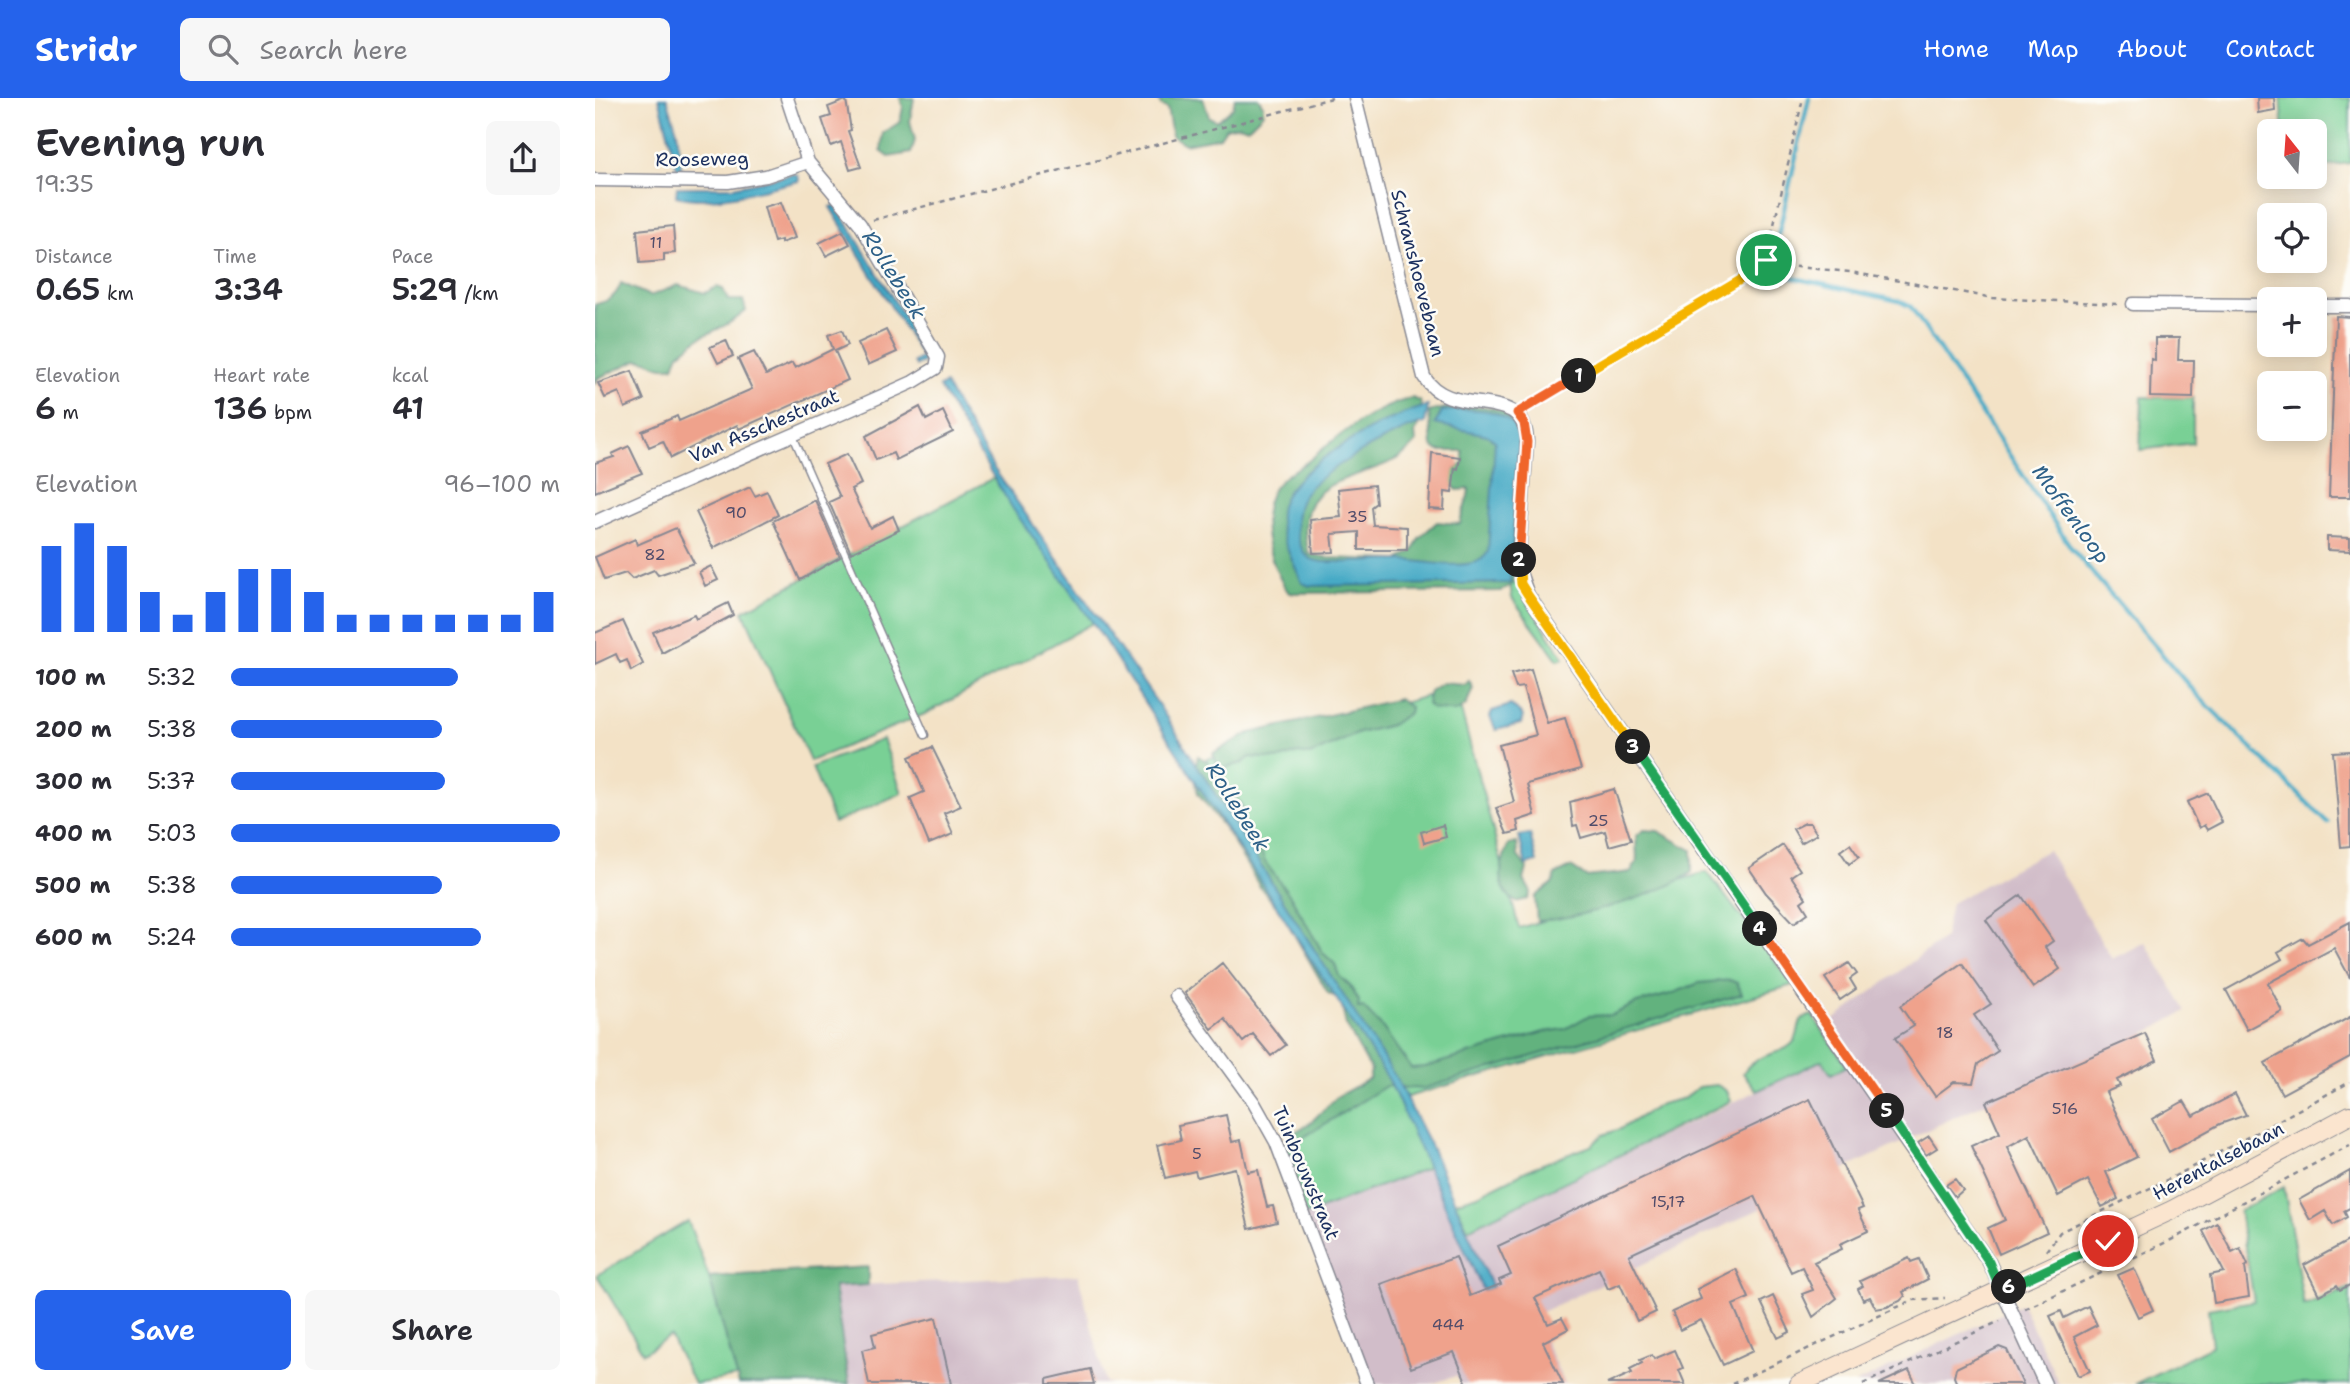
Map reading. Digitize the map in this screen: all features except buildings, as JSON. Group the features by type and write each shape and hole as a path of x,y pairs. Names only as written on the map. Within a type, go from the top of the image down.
{"main road":[{"name":"Herentalsebaan","path":"1799,1384 2172,1210 2350,1115"}],"street":[{"path":"787,98 809,162 860,224"},
{"name":"Schranshoevebaan","path":"1355,98 1424,377 1440,396 1517,413"},
{"name":"Rooseweg","path":"595,180 728,182 766,176 809,162"},
{"name":"Van Asschestraat","path":"595,522 932,373 938,357 860,224"},
{"path":"2133,304 2257,305"},
{"path":"2327,306 2350,306"},
{"path":"1517,413 1527,431 1518,567 1528,595 1989,1262 2045,1384"},
{"name":"Tuinbouwstraat","path":"1176,996 1254,1103 1276,1142 1345,1318 1367,1384"}],"lane":[{"path":"793,436 925,735"}],"path":[{"path":"860,224 1332,98"},
{"path":"1765,264 1803,98"},
{"path":"1517,413 1765,264 1850,272 1993,298 2133,304"},
{"path":"2043,1254 2060,1232 2181,1173 2350,1082"},
{"path":"1863,1384 2173,1239 2350,1145"},
{"path":"1732,1384 1913,1300 1952,1296"}],"shaded area":[{"path":"2048,850 2112,959 2145,942 2186,1011 2152,1030 1972,1109 1533,1316 1565,1384 1460,1384 1456,1376 1431,1384 1367,1384 1305,1215 1430,1167 1458,1233 1843,1050 1827,1025 1944,938 1951,903"},
{"path":"1078,1275 1106,1383 1115,1384 849,1384 834,1286"},
{"path":"2022,1304 2059,1384 1855,1384"}],"green space":[{"path":"900,98 914,98 910,121 915,140 911,153 889,157 881,151 883,133 900,122 903,107"},
{"path":"1158,98 1203,98 1209,117 1217,121 1233,107 1235,98 1258,98 1263,105 1263,113 1248,128 1239,125 1226,128 1220,137 1185,144 1172,136 1167,108 1161,106"},
{"path":"2281,98 2350,98 2350,163 2327,166 2327,119 2283,119"},
{"path":"621,283 650,296 678,285 705,293 717,287 723,289 728,300 743,300 746,311 701,337 679,354 674,366 663,367 637,360 598,378 595,384 595,304 611,298"},
{"path":"2142,397 2193,398 2193,443 2140,450"},
{"path":"1412,398 1420,401 1426,416 1415,432 1416,443 1400,457 1323,490 1310,504 1305,525 1309,554 1328,558 1398,560 1413,551 1419,538 1437,522 1460,524 1469,489 1457,490 1444,476 1463,464 1463,451 1439,451 1432,446 1429,412 1462,406 1488,407 1509,415 1516,422 1520,435 1521,500 1514,583 1501,591 1289,593 1275,568 1266,536 1267,504 1273,491 1282,479 1359,422 1398,402"},
{"path":"993,478 1093,623 927,713 810,761 743,611"},
{"path":"1514,581 1564,658 1558,660 1512,598 1510,583"},
{"path":"1469,681 1473,688 1466,705 1456,712 1432,709 1427,704 1430,691 1442,683 1465,685"},
{"path":"1455,688 1519,928 1707,872 1793,985 1407,1097 1196,762"},
{"path":"1399,699 1410,707 1409,713 1391,725 1359,733 1310,755 1298,753 1280,759 1250,757 1243,763 1219,769 1213,753 1250,733"},
{"path":"883,739 902,793 834,823 812,767"},
{"path":"1198,756 1208,762 1219,785 1237,798 1243,808 1242,821 1257,842 1265,862 1291,897 1323,953 1335,964 1339,976 1350,986 1359,1001 1358,1008 1363,1007 1382,1027 1411,1068 1425,1067 1544,1032 1565,1029 1588,1016 1612,1015 1637,1003 1699,983 1730,980 1737,983 1742,994 1422,1089 1386,1086 1288,1147 1288,1138 1293,1133 1310,1123 1338,1096 1369,1079 1371,1070 1346,1025 1340,999 1328,993 1281,912 1260,887 1227,832 1198,793 1194,773"},
{"path":"1644,830 1658,831 1692,850 1692,872 1661,889 1618,904 1573,916 1537,921 1535,897 1553,883 1555,875 1571,867 1586,877 1631,872 1637,861 1636,836"},
{"path":"1517,843 1518,856 1527,868 1524,880 1531,892 1528,899 1516,902 1505,890 1501,868 1508,845"},
{"path":"1812,1015 1847,1066 1831,1074 1822,1060 1757,1091 1743,1073 1755,1061 1790,1045 1796,1038 1802,1019"},
{"path":"1389,1080 1430,1167 1305,1215 1279,1150"},
{"path":"1717,1085 1727,1091 1731,1101 1468,1229 1455,1202 1478,1195 1532,1168 1591,1146 1603,1135 1620,1129 1661,1104 1685,1098 1698,1087"},
{"path":"2284,1187 2304,1306 2350,1288 2350,1384 2135,1384 2212,1346 2208,1309 2254,1301 2239,1211"},
{"path":"688,1221 709,1277 737,1377 694,1384 670,1336 643,1353 597,1275"},
{"path":"868,1267 868,1285 834,1287 849,1384 739,1384 709,1277"}],"water":[{"path":"659,98 667,98 677,131 682,174 678,172"},
{"path":"798,175 799,181 722,198 691,199 676,196 677,187 733,187"},
{"path":"836,205 930,359 916,366 914,362 922,357 830,207"},
{"path":"945,384 993,467 1158,704 1396,1078 1432,1149 1492,1288 1483,1291 1389,1080 1093,623 1013,509 939,387"},
{"path":"1428,406 1425,423 1397,433 1359,453 1311,486 1303,496 1296,518 1299,543 1307,556 1326,562 1402,560 1458,565 1482,559 1488,552 1495,441 1487,435 1435,424 1442,411 1488,411 1508,419 1520,438 1510,583 1310,586 1302,583 1280,525 1281,506 1289,491 1303,475 1344,444 1390,420"},
{"path":"1511,705 1523,716 1521,724 1496,730 1490,717 1492,711"},
{"path":"1530,834 1537,862 1526,865 1519,836"}],"waterway":[{"name":"Moffenloop","path":"1772,263 1809,98"},
{"name":"Moffenloop","path":"1773,269 1776,274 1899,301 1911,307 2072,549 2196,694 2328,823"}],"route":[{"path":"1766,260 1757,270 1517,413 1527,431 1518,567 1521,584 1899,1129 1989,1262 2001,1291 2108,1241"}],"water label":[{"name":"Rollebeek","path":"894,275"},
{"name":"Rollebeek","path":"1238,807"}]}
